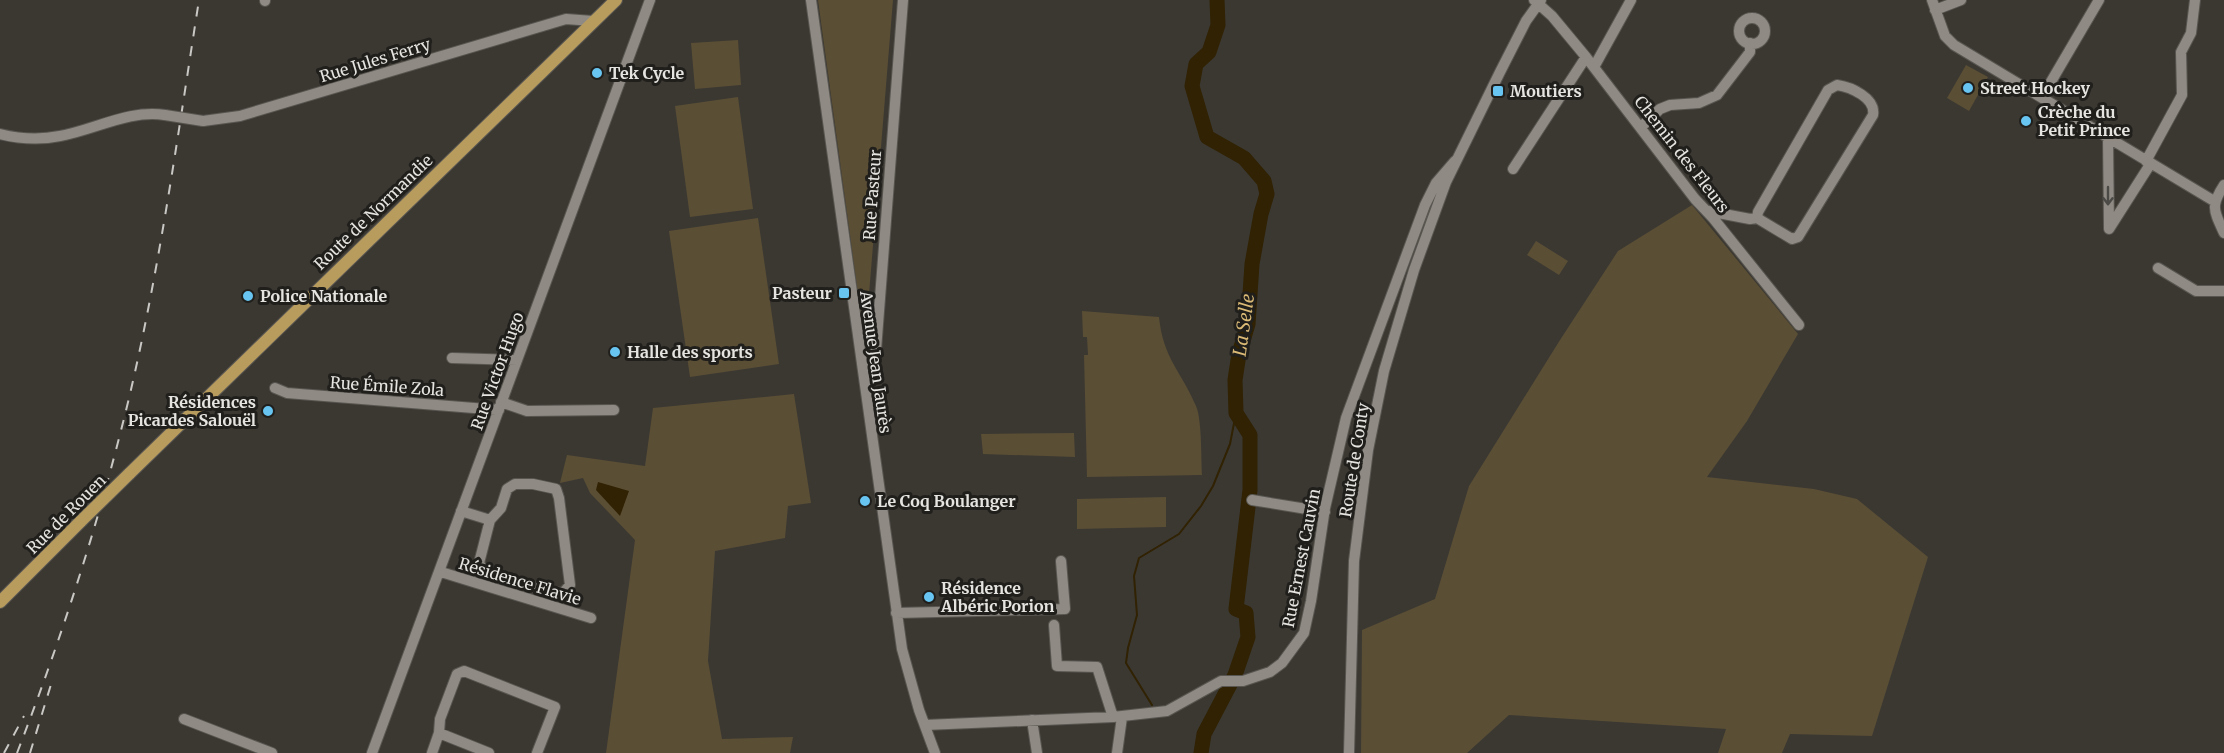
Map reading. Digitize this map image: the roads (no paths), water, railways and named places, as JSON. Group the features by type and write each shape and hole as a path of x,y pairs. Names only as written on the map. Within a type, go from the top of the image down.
{"main road":[{"name":"Route de Normandie","path":"129,474 612,1"},
{"name":"Rue de Rouen","path":"0,602 129,474"}],"street":[{"name":"Rue Victor Hugo","path":"372,753 441,572 461,511 650,0"},
{"name":"Avenue Jean Jaurès","path":"811,0 896,613 902,649 935,753"},
{"name":"Rue Pasteur","path":"865,392 876,350 875,335 903,0"},
{"path":"1594,67 1631,0"},
{"path":"1961,0 1933,5 1945,36 1954,45 2214,201"},
{"path":"2042,97 2099,0"},
{"path":"2108,138 2109,229 2148,162 2182,95 2181,52 2191,33 2195,0"},
{"path":"1443,181 1537,2"},
{"name":"Chemin des Fleurs","path":"1537,2 1552,16 1586,57 1705,210 1799,325"},
{"name":"Rue Jules Ferry","path":"0,134 21,139 59,136 141,115 165,115 203,121 240,116 566,19 593,21"},
{"path":"1641,127 1660,109 1670,105 1699,103 1717,95 1750,52 1750,43"},
{"path":"1513,169 1586,57"},
{"path":"1705,210 1757,218 1791,239 1798,237 1873,115 1875,107 1872,102 1846,87 1837,85 1828,90 1758,212 1757,218"},
{"name":"Rue Ernest Cauvin","path":"925,725 1118,717 1167,711 1218,682 1255,678 1270,672 1282,663 1304,633 1325,512 1346,418 1425,205 1443,181"},
{"name":"Route de Conty","path":"1348,753 1354,561 1368,450 1384,371 1397,324 1443,181"},
{"path":"2224,185 2214,201 2215,213 2224,233"},
{"path":"2158,268 2196,291 2224,291"},
{"path":"858,336 875,335"},
{"path":"452,358 517,360"},
{"name":"Rue Émile Zola","path":"275,388 287,393 500,406 527,411 614,410"},
{"path":"515,484 533,484 556,489 570,585 562,593 551,592 484,572 479,563 490,520 501,508 507,489 515,484"},
{"path":"1252,500 1325,512"},
{"path":"461,511 490,520"},
{"path":"896,613 1065,609 1061,561"},
{"name":"Résidence Flavie","path":"441,572 591,618"},
{"path":"1054,625 1057,666 1097,667 1118,717 1117,753"},
{"path":"432,753 439,733 440,719 453,685 458,675 464,670 555,707 537,753"},
{"path":"184,719 272,753"},
{"path":"1032,720 1037,753"},
{"path":"439,733 489,753"}],"waterway":[{"name":"La Selle","path":"1201,753 1204,734 1235,675 1248,637 1246,613 1236,609 1250,490 1250,435 1236,413 1235,380 1239,354 1248,324 1252,264 1267,194 1264,181 1244,158 1207,137 1192,86 1196,64 1209,52 1218,25 1217,0"},
{"path":"1152,705 1126,663 1137,615 1134,576 1139,558 1179,534 1201,506 1213,486 1230,444 1236,413"}],"railway":[{"path":"17,753 79,577 106,488 129,398 159,250 199,0"},
{"path":"30,753 53,678"},
{"path":"4,753 24,716"}],"place":[{"name":"Tek Cycle","path":"597,73"},
{"name":"Street Hockey","path":"1968,88"},
{"name":"Moutiers","path":"1498,91"},
{"name":"Crèche du Petit Prince","path":"2026,121"},
{"name":"Pasteur","path":"844,293"},
{"name":"Police Nationale","path":"248,296"},
{"name":"Halle des sports","path":"615,352"},
{"name":"Résidences Picardes Salouël","path":"268,411"},
{"name":"Le Coq Boulanger","path":"865,501"},
{"name":"Résidence Albéric Porion","path":"929,597"}]}
